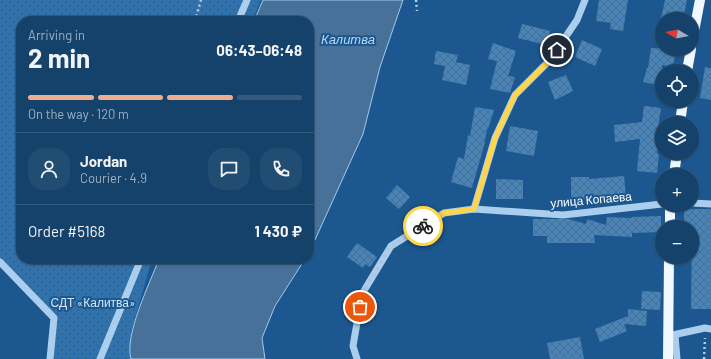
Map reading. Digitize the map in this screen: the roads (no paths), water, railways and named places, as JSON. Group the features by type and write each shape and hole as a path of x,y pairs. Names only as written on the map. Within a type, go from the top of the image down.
{"main road":[{"path":"698,12 700,0"},
{"path":"668,359 672,336 670,264"}],"street":[{"path":"240,16 247,0"},
{"path":"474,209 495,138 515,95 550,60 577,20 585,0"},
{"path":"699,203 711,204"},
{"name":"улица Копаева","path":"357,359 353,346 362,294 391,246 444,213 474,209 563,215 655,205"},
{"path":"0,262 54,318 50,359"},
{"path":"100,359 139,264"},
{"path":"677,359 672,336 705,328 711,329"}],"water":[{"name":"Калитва","path":"263,0 403,0 380,67 363,134 314,242 314,16 256,16"},
{"path":"157,264 302,264 275,306 262,338 265,359 131,359 131,337 134,323"}],"park label":[{"name":"СДТ «Калитва»","path":"93,302"}]}
